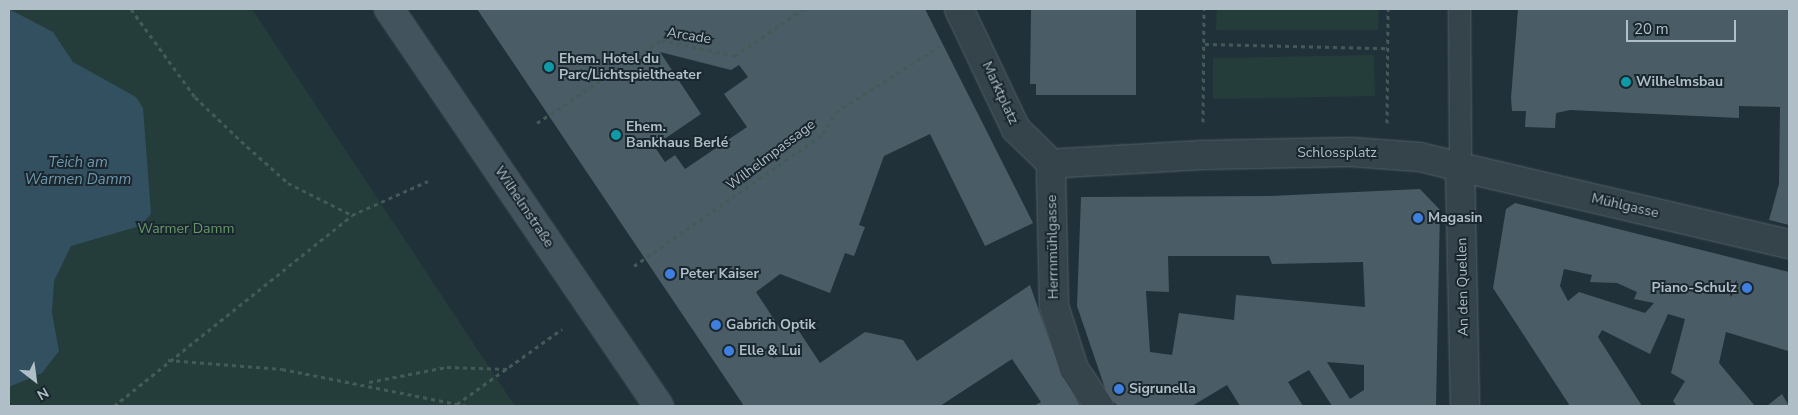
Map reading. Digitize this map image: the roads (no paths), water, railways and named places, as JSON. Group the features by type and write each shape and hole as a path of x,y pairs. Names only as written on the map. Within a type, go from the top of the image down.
{"main road":[{"name":"Wilhelmstraße","path":"389,9 658,406"}],"street":[{"name":"Marktplatz","path":"959,9 1016,129 1055,167"},
{"name":"Schlossplatz","path":"1055,167 1063,163 1202,155 1387,153 1460,167"},
{"name":"Herrnmühlgasse","path":"1055,167 1051,174 1054,306 1074,368 1099,406"},
{"name":"Mühlgasse","path":"1460,167 1789,244"},
{"name":"An den Quellen","path":"1460,167 1465,406"}],"lane":[{"path":"1459,9 1460,167"}],"water":[{"name":"Teich am Warmen Damm","path":"9,9 53,32 73,62 136,97 143,108 151,214 140,226 71,246 54,281 52,313 59,351 42,373 9,387"}],"place":[{"name":"Ehem. Hotel du Parc/Lichtspieltheater","path":"549,67"},
{"name":"Wilhelmsbau","path":"1626,82"},
{"name":"Ehem. Bankhaus Berlé","path":"616,135"},
{"name":"Magasin","path":"1418,218"},
{"name":"Peter Kaiser","path":"670,274"},
{"name":"Piano-Schulz","path":"1747,288"},
{"name":"Gabrich Optik","path":"716,325"},
{"name":"Elle & Lui","path":"729,351"},
{"name":"Sigrunella","path":"1119,389"}],"park label":[{"name":"Warmer Damm","path":"186,229"}]}
